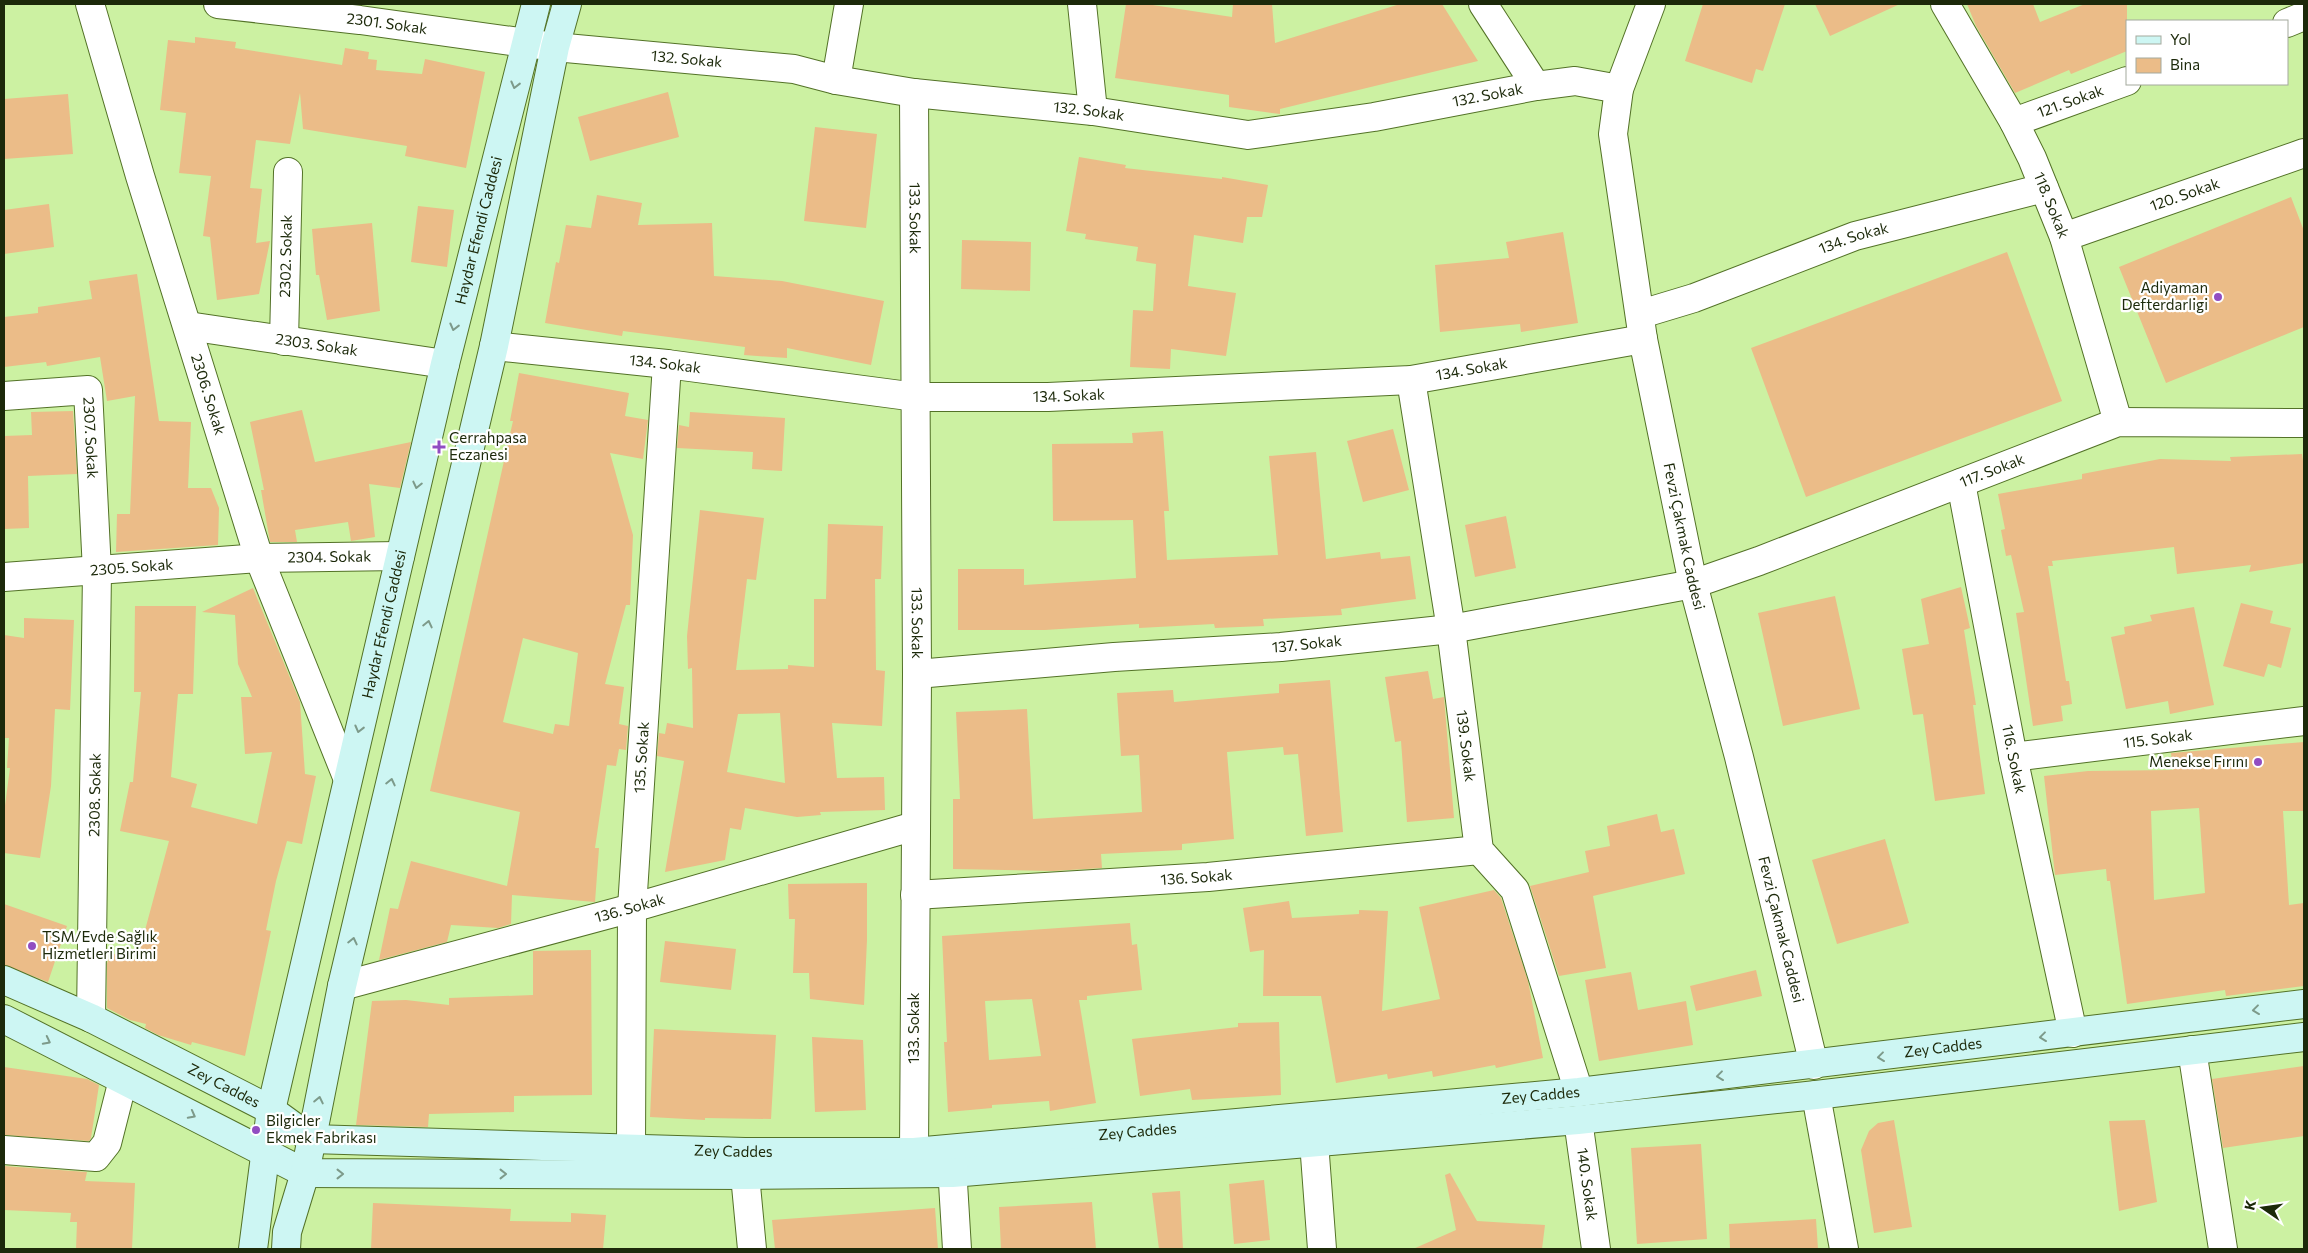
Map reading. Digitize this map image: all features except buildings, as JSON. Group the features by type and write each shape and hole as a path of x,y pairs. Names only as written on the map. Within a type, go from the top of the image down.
{"main road":[{"name":"Haydar Efendi Caddesi","path":"253,1249 271,1110 347,777 445,364 536,4"},
{"path":"286,1249 287,1232 306,1174 311,1139 342,986 494,346 555,47 567,4"},
{"name":"Zey Caddes","path":"4,980 91,1018 271,1110 311,1139 631,1149 914,1152 951,1162 1814,1065 2304,1004"},
{"name":"Zey Caddes","path":"4,1019 306,1174 745,1175 1314,1142 1578,1120 1816,1095 2304,1037"}],"street":[{"name":"2306. Sokak","path":"90,4 259,558 347,777"},
{"name":"2301. Sokak","path":"218,4 360,12 555,47"},
{"path":"836,80 849,4"},
{"path":"1082,4 1093,111"},
{"path":"1483,4 1536,86"},
{"name":"Fevzi Çakmak Caddesi","path":"1651,4 1619,89 1613,134 1642,327 1693,584 1739,757 1772,900 1814,1065"},
{"name":"118. Sokak","path":"1945,4 2014,122 2044,188 2064,237 2118,422"},
{"path":"2288,23 2304,16"},
{"name":"132. Sokak","path":"555,47 794,69 836,80 914,94 1093,111 1248,135 1374,116 1536,86 1575,81 1619,89"},
{"name":"121. Sokak","path":"2014,122 2126,81"},
{"name":"133. Sokak","path":"914,94 916,397 914,1152"},
{"name":"120. Sokak","path":"2064,237 2304,153"},
{"name":"2302. Sokak","path":"284,341 288,172"},
{"name":"134. Sokak","path":"494,346 667,364 916,397 1048,397 1411,380 1642,327 1694,298 1855,236 2044,188"},
{"name":"2303. Sokak","path":"188,326 445,364"},
{"name":"135. Sokak","path":"631,1149 632,908 667,364"},
{"name":"139. Sokak","path":"1411,380 1451,629 1479,850"},
{"name":"2307. Sokak","path":"4,396 88,390 97,571"},
{"name":"117. Sokak","path":"1693,584 2118,422 2304,423"},
{"name":"116. Sokak","path":"1961,483 2013,757 2073,1034"},
{"name":"2304. Sokak","path":"259,558 400,556"},
{"name":"2305. Sokak","path":"4,578 259,558"},
{"name":"2308. Sokak","path":"91,1018 97,571"},
{"name":"137. Sokak","path":"916,674 1114,657 1281,647 1451,629 1693,584"},
{"name":"115. Sokak","path":"2013,757 2304,721"},
{"name":"136. Sokak","path":"342,986 632,908 915,826"},
{"path":"1479,850 1515,890 1579,1092"},
{"name":"136. Sokak","path":"915,895 1208,878 1479,850"},
{"path":"2192,1050 2223,1249"},
{"path":"4,1150 96,1158 107,1143 123,1080"},
{"path":"1816,1095 1844,1249"},
{"name":"140. Sokak","path":"1578,1120 1596,1249"},
{"path":"1314,1142 1322,1249"},
{"path":"951,1162 957,1249"},
{"path":"745,1175 752,1249"}],"place":[{"name":"Adiyaman Defterdarligi","path":"2218,297"},
{"name":"Cerrahpasa Eczanesi","path":"439,447"},
{"name":"Menekse Fırını","path":"2258,762"},
{"name":"TSM/Evde Sağlık Hizmetleri Birimi","path":"32,946"},
{"name":"Bilgicler Ekmek Fabrikası","path":"256,1130"}]}
